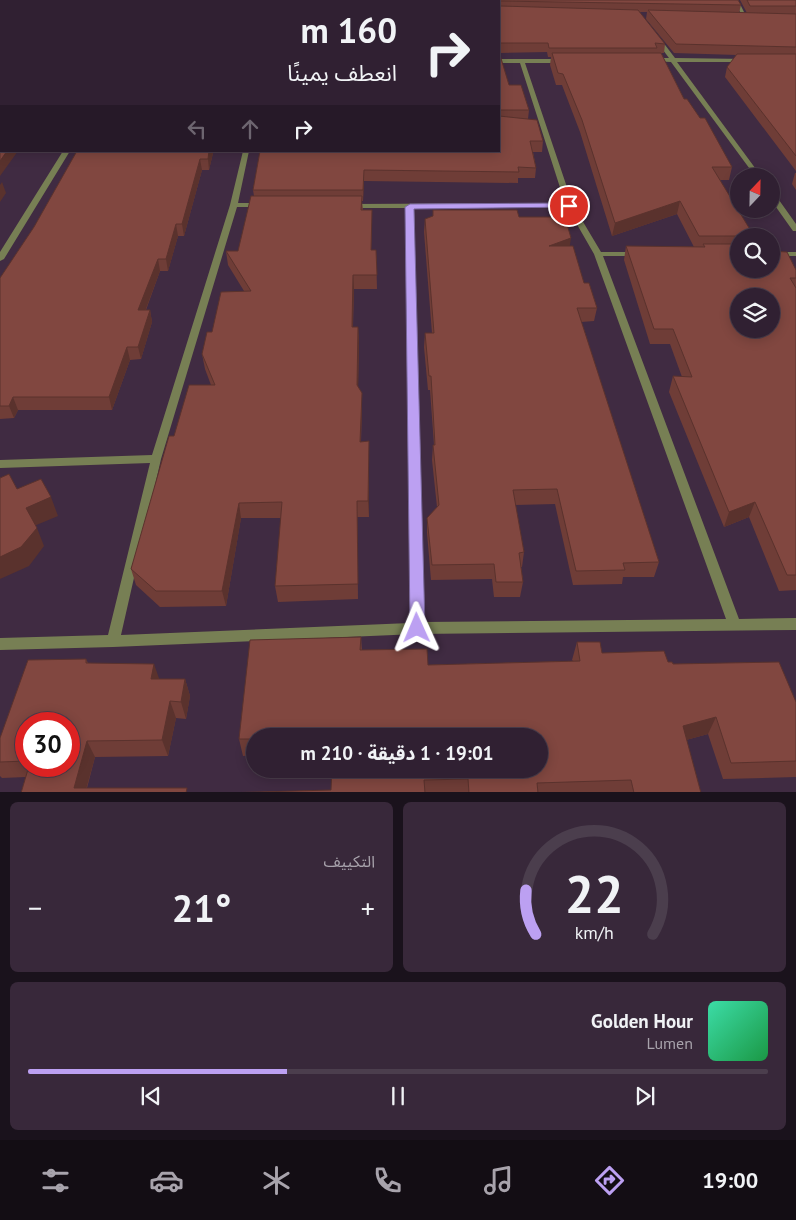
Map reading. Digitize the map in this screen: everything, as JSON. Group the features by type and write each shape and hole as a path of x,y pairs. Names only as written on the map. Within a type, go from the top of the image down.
{"street":[{"path":"736,0 746,18"},
{"path":"736,18 754,19"},
{"path":"651,31 675,60 752,168"},
{"path":"646,60 749,60"},
{"path":"500,61 570,61"},
{"path":"522,61 539,124 569,206 598,254 734,624"},
{"path":"0,260 66,152"},
{"path":"113,641 156,460 234,205 246,152"},
{"path":"234,205 273,205"},
{"path":"341,206 569,206"},
{"path":"410,207 417,628"},
{"path":"780,207 796,229"},
{"path":"598,254 645,254"},
{"path":"780,254 796,254"},
{"path":"0,464 156,460"},
{"path":"0,644 417,628 796,624"}],"building":[{"path":"500,0 738,0 741,5 500,1"},
{"path":"747,0 796,0 796,6 750,6"},
{"path":"500,6 638,10 665,44 655,43 657,48 549,48 548,43 500,43"},
{"path":"648,10 796,14 796,47 676,44"},
{"path":"552,53 661,53 684,99 687,99 700,118 705,118 732,167 712,167 730,197 730,218 743,218 749,228 730,228 730,236 699,236 680,201 615,223 582,120 563,74 558,73"},
{"path":"737,54 796,54 796,156 727,67"},
{"path":"500,55 509,85 521,85 529,110 500,110"},
{"path":"500,116 537,120 543,141 530,141 536,168 518,167 519,172 364,170 363,190 253,190 260,152 500,152"},
{"path":"0,152 6,152 0,161"},
{"path":"76,152 209,152 208,159 200,159 182,224 176,224 166,259 158,259 138,310 150,310 138,347 127,347 109,397 13,397 9,406 0,406 0,278 34,227"},
{"path":"251,196 362,196 361,210 372,210 371,250 376,250 377,275 353,275 352,327 358,327 357,385 362,393 360,442 369,441 368,501 357,501 358,584 275,586 282,502 239,503 222,591 156,591 131,569 169,436 174,436 189,385 215,385 202,354 207,332 212,332 221,292 251,291 226,251 238,251"},
{"path":"433,210 517,210 519,217 565,217 571,238 549,246 573,246 584,283 589,283 597,308 577,308 659,562 623,563 625,570 576,571 557,489 513,490 524,552 519,553 523,582 496,582 494,564 432,565 427,518 439,505 433,445 435,445 431,376 429,376 425,333 434,333 425,219 433,216"},
{"path":"703,244 730,244 730,278 780,278 780,252 787,252 796,270 796,278 790,278 796,288 796,575 787,575 755,502 729,512 673,376 692,377 673,329 654,329 626,246 705,247"},
{"path":"9,474 17,489 41,479 51,497 26,508 37,528 21,547 0,557 0,478"},
{"path":"361,637 360,650 427,649 428,665 580,661 577,642 600,642 602,653 664,651 668,662 673,664 779,662 796,702 796,761 731,763 716,717 683,726 701,792 634,792 631,780 537,783 538,792 469,792 468,779 424,780 425,792 259,792 331,790 332,778 548,778 548,728 246,728 246,739 239,739 250,640"},
{"path":"86,659 86,663 154,664 151,679 185,679 181,702 170,701 162,740 87,741 80,766 80,712 15,712 15,761 0,762 0,738 28,660"},
{"path":"26,777 77,777 74,788 187,788 186,792 21,792"}],"route":[{"path":"417,628 410,207 569,206"}]}
